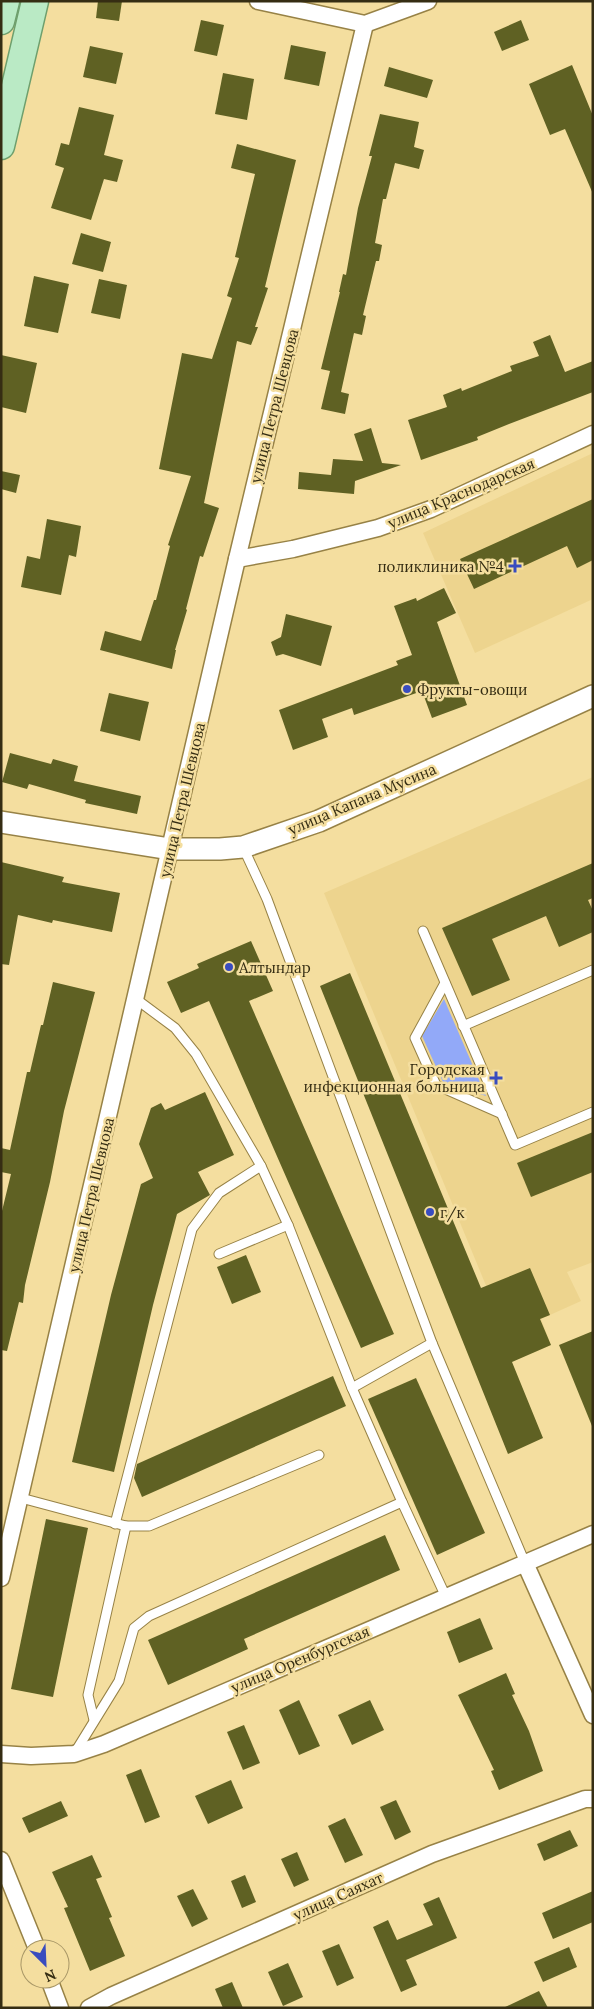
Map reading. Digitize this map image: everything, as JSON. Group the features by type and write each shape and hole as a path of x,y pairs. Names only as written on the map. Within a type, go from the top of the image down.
{"main road":[{"path":"1,20 6,1"},
{"path":"1,146 6,104 35,1"}],"street":[{"path":"258,1 365,24 428,1"},
{"name":"улица Петра Шевцова","path":"1,1578 237,559 365,24"},
{"name":"улица Краснодарская","path":"237,559 293,549 378,528 431,509 593,434"},
{"name":"улица Капана Мусина","path":"1,822 170,849 243,847 319,821 593,696"},
{"name":"улица Оренбургская","path":"1,1754 31,1756 74,1754 104,1744 593,1534"},
{"path":"525,1563 593,1715"},
{"name":"улица Саяхат","path":"89,2008 120,1992 432,1854 585,1800 593,1799"},
{"path":"3,1869 33,1939"},
{"path":"53,1989 60,2008"}],"lane":[{"path":"243,847 267,899 432,1343 525,1563"},
{"path":"423,932 515,1145 593,1112"},
{"path":"464,1026 593,970"},
{"path":"445,983 414,1038 436,1085 502,1114"},
{"path":"136,999 176,1028 196,1054 261,1166 288,1225 352,1388 446,1597"},
{"path":"115,1524 192,1229 219,1193 261,1166"},
{"path":"219,1254 288,1225"},
{"path":"352,1388 432,1343"},
{"path":"21,1498 115,1524 149,1526 319,1455"},
{"path":"74,1754 119,1681 134,1628 149,1616 402,1502"},
{"path":"94,1720 88,1695 126,1526"}],"shaded area":[{"name":"поликлиника №4","path":"593,453 593,599 475,653 423,533"},
{"name":"Городская инфекционная больница","path":"593,777 593,1262 567,1272 581,1301 541,1319 551,1345 533,1353 506,1334 324,893"},
{"path":"444,999 486,1096 443,1082 422,1036"}],"building":[{"path":"98,1 122,1 119,21 96,18"},
{"path":"201,20 224,25 217,56 194,51"},
{"path":"521,20 529,40 502,51 494,32"},
{"path":"291,45 326,52 319,86 284,79"},
{"path":"90,46 123,53 116,84 83,77"},
{"path":"572,65 593,116 593,194 565,129 550,135 529,84"},
{"path":"389,67 433,80 427,98 384,86"},
{"path":"223,73 254,79 247,120 215,114"},
{"path":"79,107 114,115 104,155 123,160 117,182 104,179 91,220 51,208 64,168 55,165 61,143 69,145"},
{"path":"380,114 419,122 414,147 424,150 419,169 395,163 386,199 383,199 375,243 382,245 379,261 376,261 363,315 366,316 362,335 354,333 341,392 349,394 345,414 321,409 330,371 321,369 343,274 346,275 358,208 372,156 369,156"},
{"path":"237,144 296,160 265,287 268,288 255,327 258,327 251,345 237,341 204,503 219,508 203,557 200,556 175,650 172,669 100,650 105,631 141,641 154,600 156,600 170,546 168,545 191,476 159,469 182,353 212,359 232,298 227,296 239,258 235,257 255,174 231,168"},
{"path":"81,233 111,242 103,272 72,264"},
{"path":"34,276 69,284 58,333 24,326"},
{"path":"99,279 127,285 120,319 91,313"},
{"path":"550,335 565,372 593,361 593,392 477,437 478,440 421,460 408,420 447,407 443,395 461,388 462,391 512,371 510,366 539,356 533,342"},
{"path":"1,355 37,363 26,413 1,407"},
{"path":"371,428 382,463 401,465 355,481 354,494 298,489 299,472 331,475 333,459 363,461 354,434"},
{"path":"1,471 20,475 16,493 1,489"},
{"path":"593,499 593,560 577,568 567,546 474,589 460,559"},
{"path":"47,519 81,526 76,557 69,555 61,595 21,587 27,556 40,559"},
{"path":"444,588 456,613 437,622 467,705 432,718 422,691 354,715 352,708 322,719 328,737 293,750 279,710 398,665 396,661 412,655 394,606 416,598 417,601"},
{"path":"286,614 332,626 321,666 283,654 276,656 271,642 281,637"},
{"path":"109,693 149,702 140,741 100,731"},
{"path":"10,753 51,764 53,759 78,766 74,781 141,796 137,814 85,803 86,800 29,784 27,789 2,782"},
{"path":"1,862 64,877 62,882 120,893 112,932 53,920 52,923 18,915 9,965 1,964"},
{"path":"593,863 593,898 588,900 593,911 593,932 559,947 546,916 492,939 510,980 472,996 442,928"},
{"path":"251,941 273,991 249,1001 394,1334 361,1348 209,1001 181,1013 167,982 199,968 197,964"},
{"name":"г/к","path":"350,973 481,1288 530,1268 550,1315 540,1319 551,1345 512,1362 543,1438 508,1454 320,986"},
{"path":"53,982 95,992 64,1111 50,1182 25,1285 23,1303 19,1302 7,1351 1,1350 1,1215 11,1174 1,1172 1,1148 10,1150 27,1072 30,1072"},
{"path":"205,1092 234,1155 198,1172 210,1195 177,1214 153,1305 114,1472 72,1462 111,1295 141,1184 153,1178 139,1144 151,1108 161,1103 165,1110"},
{"path":"593,1132 593,1172 531,1197 517,1163"},
{"path":"246,1255 261,1292 232,1304 217,1267"},
{"path":"593,1331 593,1426 592,1426 559,1345"},
{"path":"333,1376 346,1406 142,1497 134,1478 137,1464"},
{"path":"416,1378 485,1533 437,1555 368,1399"},
{"path":"46,1519 88,1528 53,1697 11,1689"},
{"path":"385,1535 400,1570 244,1639 248,1649 168,1685 148,1640"},
{"path":"480,1618 493,1649 459,1663 447,1632"},
{"path":"506,1673 515,1694 512,1695 529,1731 543,1771 499,1790 491,1771 494,1770 458,1695"},
{"path":"299,1700 320,1746 299,1755 279,1710"},
{"path":"370,1700 384,1730 352,1745 338,1715"},
{"path":"244,1725 260,1763 243,1770 227,1732"},
{"path":"141,1769 160,1817 145,1823 126,1775"},
{"path":"231,1780 243,1808 208,1824 195,1796"},
{"path":"396,1800 411,1832 395,1840 380,1807"},
{"path":"61,1801 68,1816 29,1833 22,1818"},
{"path":"345,1818 363,1855 345,1863 328,1826"},
{"path":"570,1830 578,1846 544,1861 537,1844"},
{"path":"297,1852 309,1880 294,1887 281,1859"},
{"path":"92,1855 102,1877 96,1879 112,1917 109,1918 125,1956 90,1971 64,1908 68,1907 52,1872"},
{"path":"245,1875 256,1902 242,1908 231,1881"},
{"path":"193,1889 208,1919 192,1927 177,1896"},
{"path":"593,1891 593,1922 553,1939 542,1913"},
{"path":"439,1897 457,1938 406,1960 417,1985 401,1992 373,1927 388,1920 397,1940 433,1925 423,1904"},
{"path":"339,1944 354,1978 337,1986 322,1951"},
{"path":"569,1947 577,1967 543,1982 534,1962"},
{"path":"288,1963 303,1997 283,2006 268,1972"},
{"path":"232,1982 243,2008 223,2008 215,1989"},
{"path":"539,1991 548,2008 503,2008"}],"place":[{"name":"поликлиника №4","path":"515,566"},
{"name":"Фрукты-овощи","path":"407,689"},
{"name":"Алтындар","path":"229,967"},
{"name":"Городская инфекционная больница","path":"496,1078"},
{"name":"г/к","path":"430,1212"}]}
